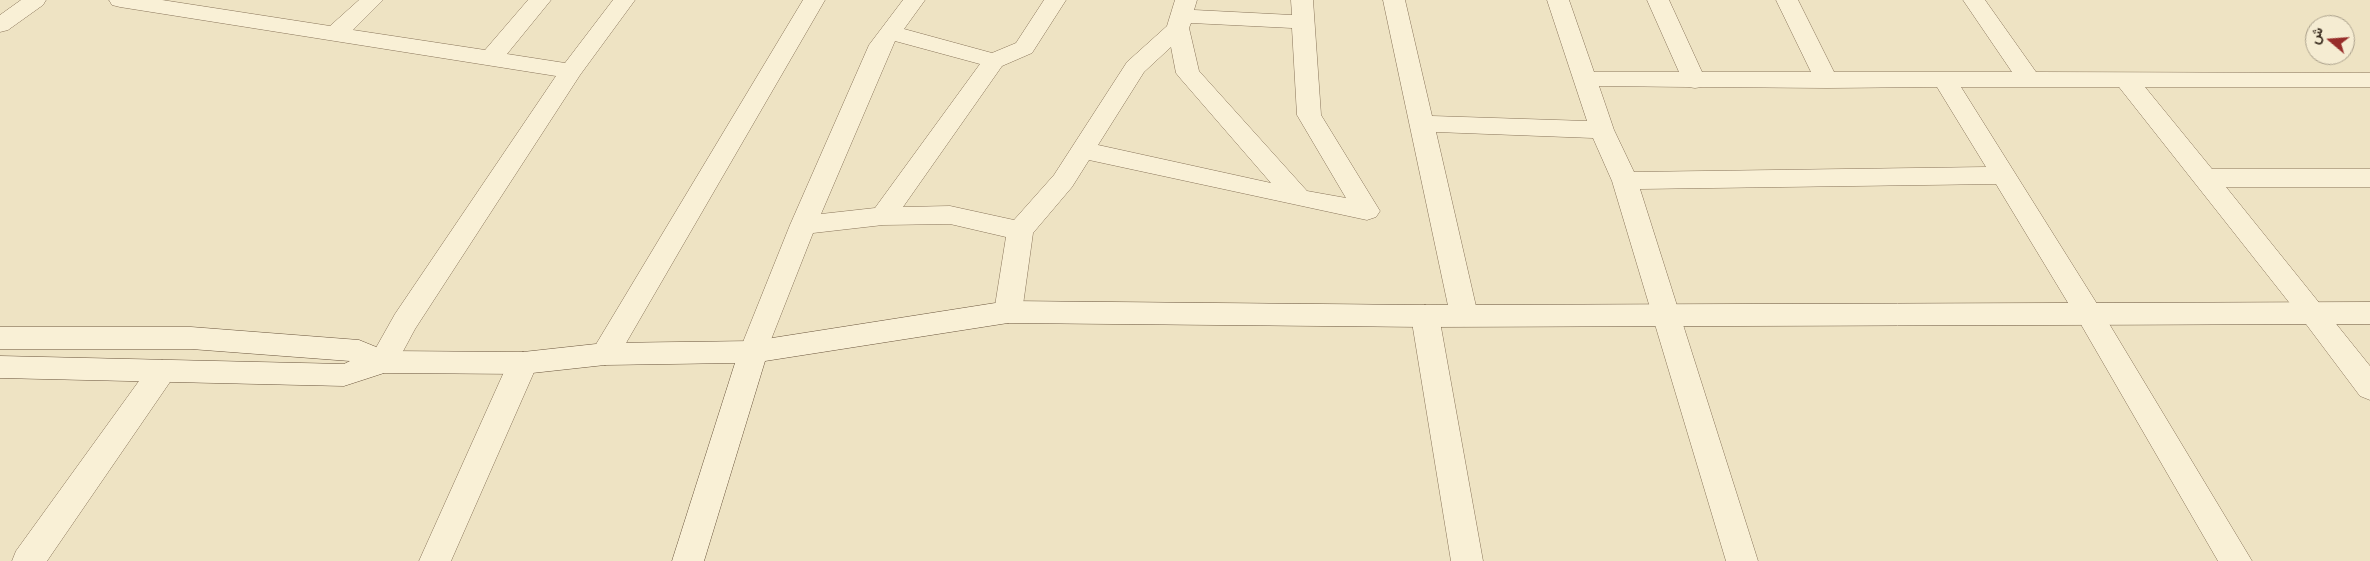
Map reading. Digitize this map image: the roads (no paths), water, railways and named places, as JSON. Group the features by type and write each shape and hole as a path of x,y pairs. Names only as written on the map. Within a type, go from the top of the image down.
{"street":[{"path":"0,25 35,0"},
{"path":"120,0 201,6 334,35 571,71"},
{"path":"334,35 372,0"},
{"path":"490,59 540,0"},
{"path":"383,362 404,322 571,71 624,0"},
{"path":"606,354 814,0"},
{"path":"688,561 753,352 803,225 880,45 914,0"},
{"path":"883,216 994,61 1024,48 1055,0"},
{"path":"1394,0 1464,315"},
{"path":"1558,0 1602,130 1625,181 1742,561"},
{"path":"1658,0 1695,81"},
{"path":"1787,0 1827,81"},
{"path":"1974,0 2029,80"},
{"path":"1008,312 1020,231 1063,181 1136,67 1182,15 1302,11 1309,115 1367,211 1299,198 1083,150"},
{"path":"1182,15 1188,73 1299,198"},
{"path":"890,32 994,61"},
{"path":"1586,79 1695,81 2370,80"},
{"path":"1945,80 2089,314 2236,561"},
{"path":"2126,80 2313,313 2370,388"},
{"path":"1421,124 1602,130"},
{"path":"1625,181 2003,175"},
{"path":"2205,178 2370,178"},
{"path":"803,225 883,216 950,215 1020,231"},
{"path":"0,367 344,375 383,362 523,363 606,354 753,352 1008,312 1425,316 2370,313"},
{"path":"1425,316 1467,561"},
{"path":"0,338 191,338 359,352 383,362"},
{"path":"435,561 523,363"},
{"path":"28,561 162,370"}]}
